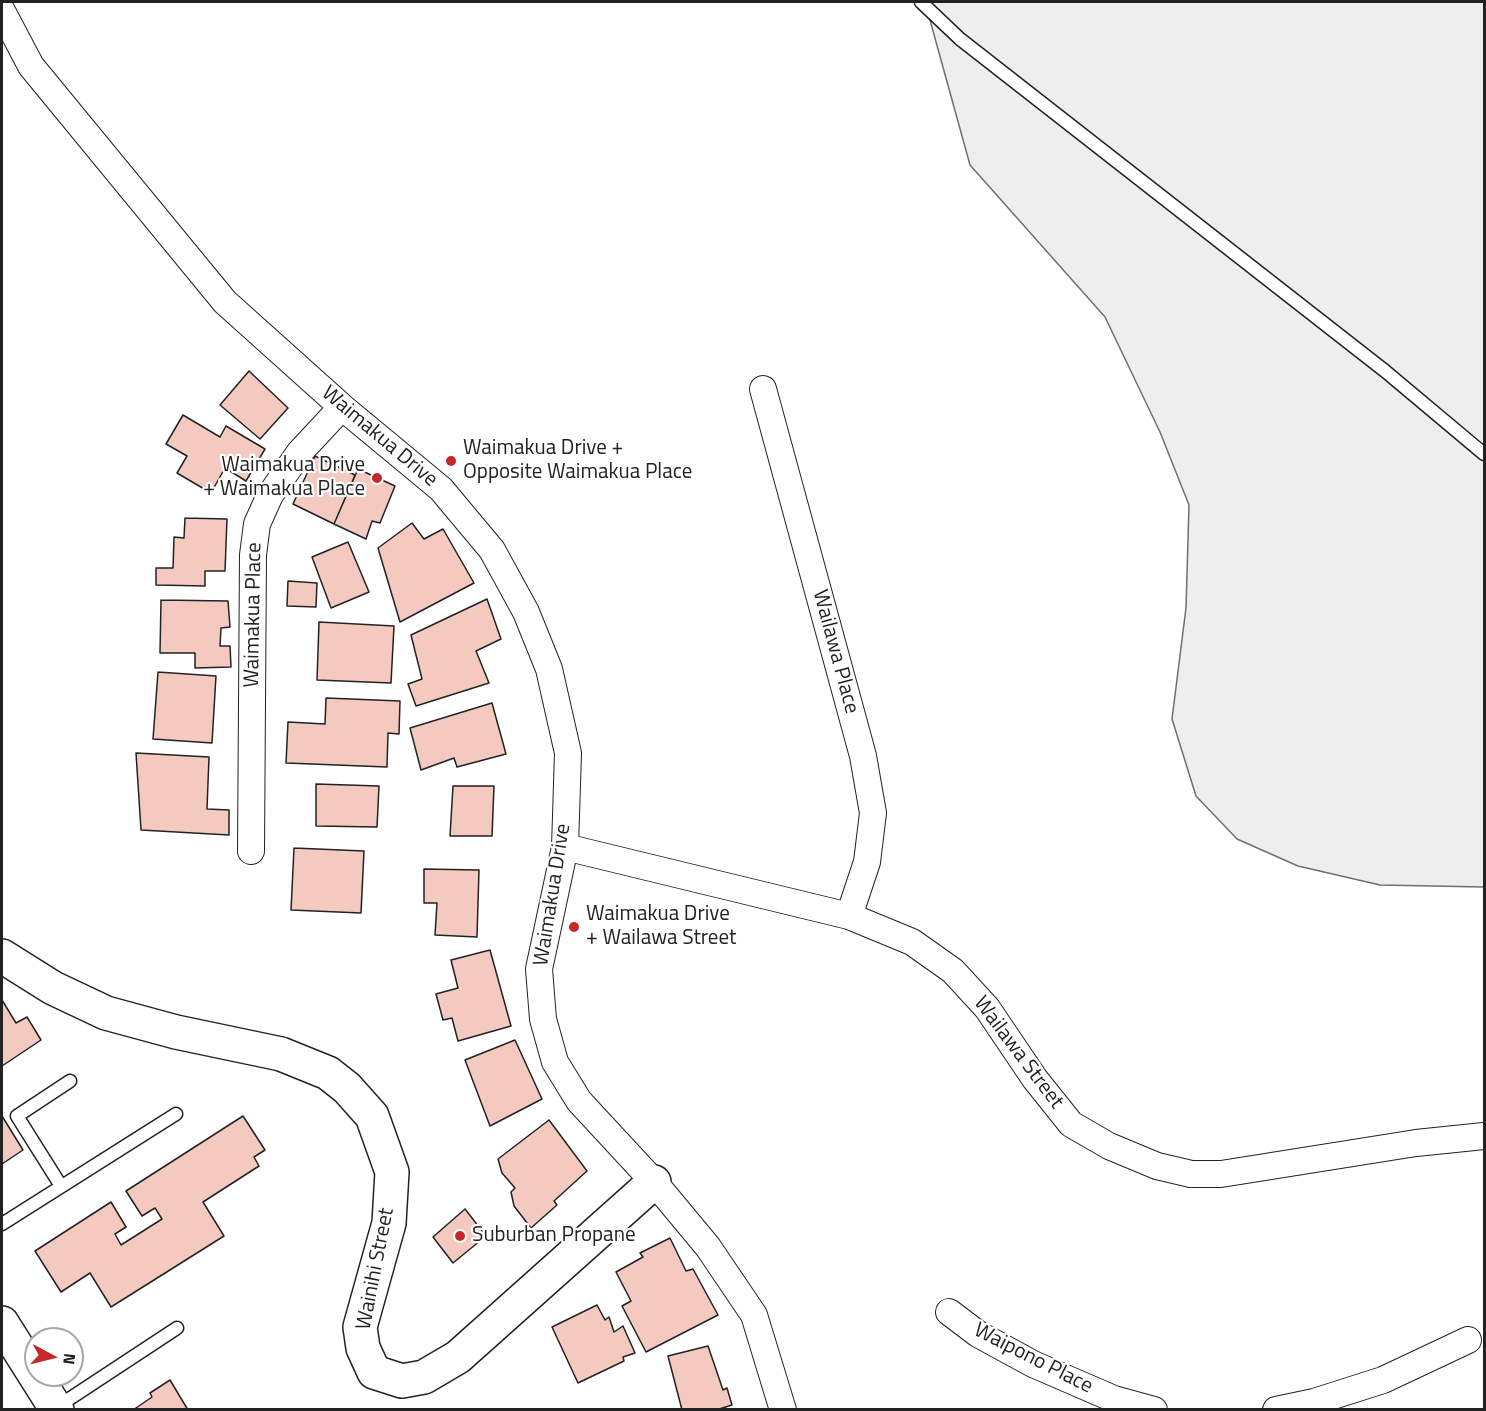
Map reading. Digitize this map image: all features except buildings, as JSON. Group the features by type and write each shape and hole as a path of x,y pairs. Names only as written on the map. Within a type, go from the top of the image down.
{"street":[{"name":"Waimakua Drive","path":"2,11 31,66 225,302 342,407 441,489 492,550 526,612 549,669 568,753 565,847 539,969 543,1018 555,1062 579,1101 654,1182 708,1247 754,1315 783,1410"},
{"name":"Wailawa Place","path":"763,389 863,756 873,813 867,862 849,916"},
{"name":"Waimakua Place","path":"251,851 253,555 257,524 270,495 300,452 342,407"},
{"name":"Wailawa Street","path":"565,847 849,916 912,942 953,971 987,1008 1035,1079 1071,1125 1109,1146 1157,1166 1191,1174 1221,1174 1416,1143 1485,1136"},
{"name":"Wainihi Street","path":"2,956 52,988 106,1012 176,1032 281,1054 328,1072 347,1088 372,1116 392,1172 389,1223 360,1327 363,1348 374,1372 402,1381 424,1377 458,1357 654,1182"},
{"name":"Waipono Place","path":"948,1312 978,1334 1033,1364 1114,1399 1154,1410"},
{"path":"2,1323 56,1409"},
{"path":"1276,1410 1314,1402 1383,1380 1468,1340"}],"lane":[{"path":"921,2 960,39 1375,364 1485,454"},
{"path":"61,1186 17,1116 70,1082"},
{"path":"2,1224 176,1114"},
{"path":"56,1409 177,1328"}],"shaded area":[{"path":"925,2 1484,2 1484,887 1380,885 1298,866 1237,839 1196,796 1172,719 1186,608 1189,505 1160,432 1105,317 970,165"}],"place":[{"name":"Waimakua Drive + Opposite Waimakua Place","path":"451,461"},
{"name":"Waimakua Drive + Waimakua Place","path":"377,478"},
{"name":"Waimakua Drive + Wailawa Street","path":"574,927"},
{"name":"Suburban Propane","path":"460,1236"}]}
